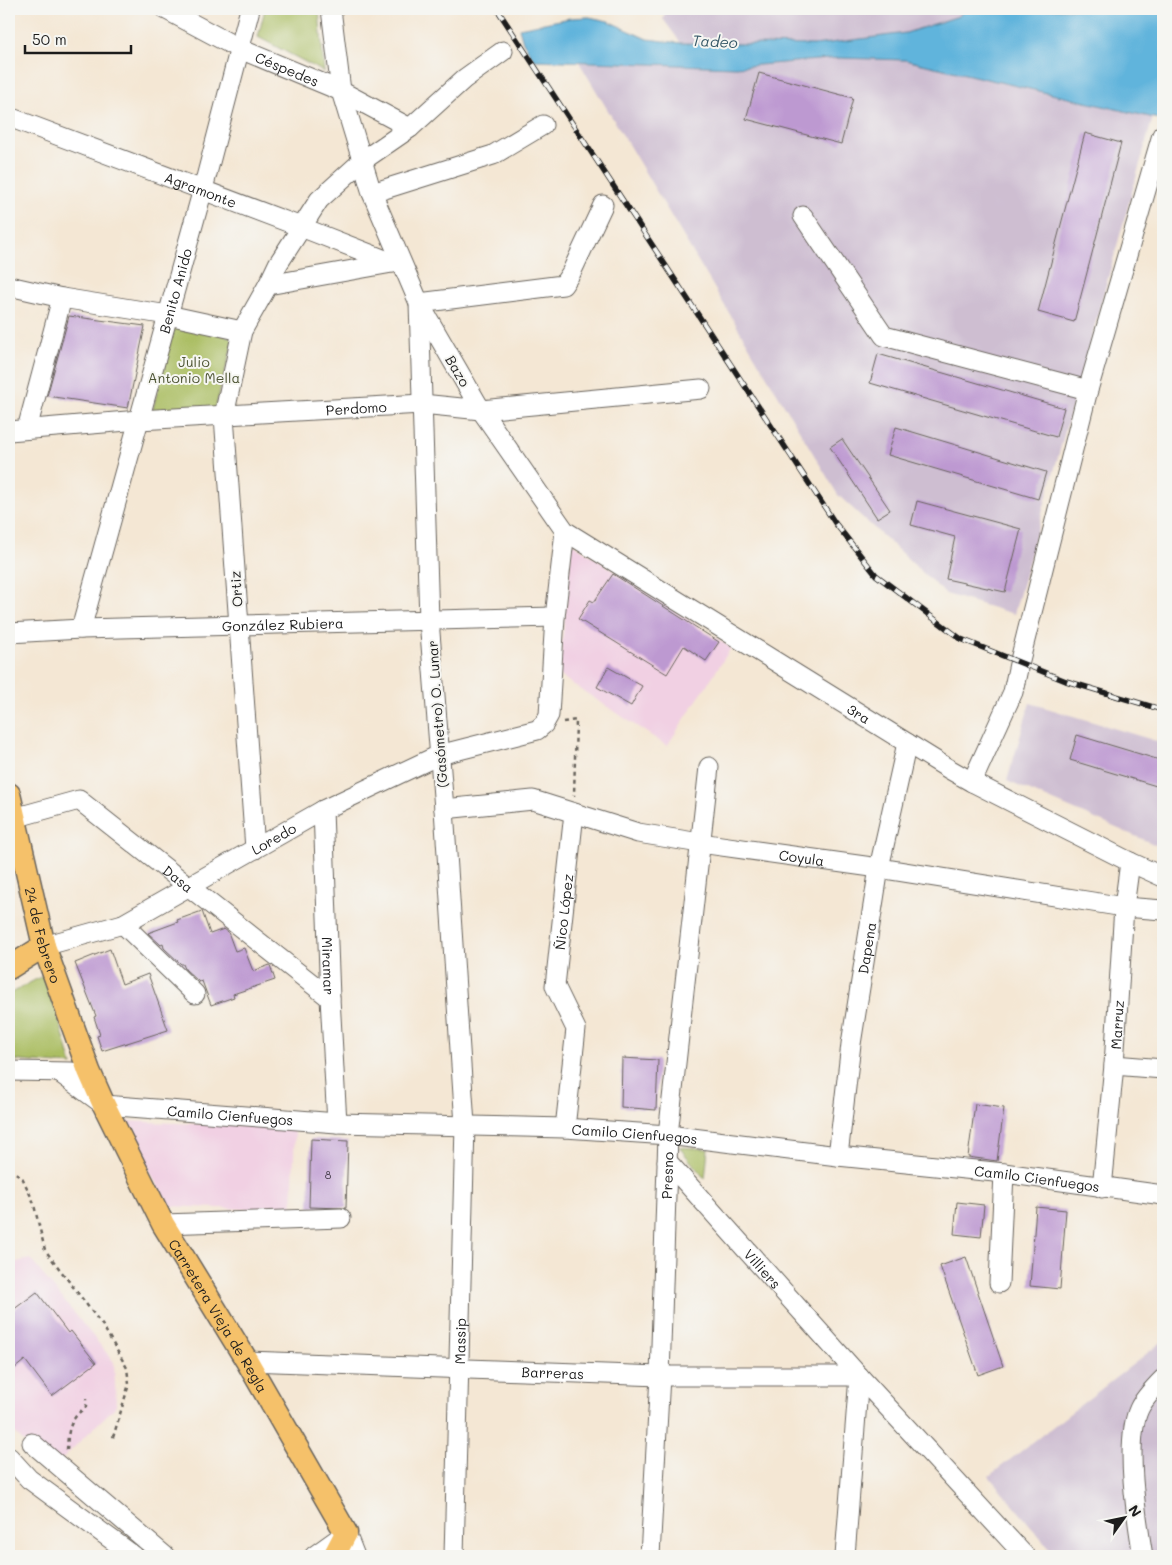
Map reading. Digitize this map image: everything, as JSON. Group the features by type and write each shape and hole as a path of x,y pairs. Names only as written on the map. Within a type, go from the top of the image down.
{"main road":[{"name":"24 de Febrero","path":"9,794 44,946 89,1071"},
{"name":"Loredo","path":"9,968 44,946"},
{"name":"Carretera Vieja de Regla","path":"89,1071 163,1224 247,1361 346,1533"},
{"path":"334,1556 346,1533"}],"street":[{"name":"Céspedes","path":"165,9 240,49 341,91 410,128"},
{"name":"Benito Anido","path":"81,629 203,190 250,9"},
{"name":"Bazo","path":"331,9 341,91 372,193 398,262 419,303 482,410 565,531"},
{"name":"Ortiz","path":"255,849 224,416 242,331 278,264 319,200 362,162 410,128 464,79 503,51"},
{"name":"Agramonte","path":"9,117 398,262"},
{"path":"372,193 493,155 543,125"},
{"path":"972,782 1013,692 1088,390 1162,136"},
{"path":"419,303 563,285 572,273 603,205"},
{"path":"802,216 884,336 1088,390"},
{"path":"268,285 398,262"},
{"path":"9,286 62,298 168,314 242,331"},
{"path":"18,430 62,298"},
{"name":"(Gasómetro) O. Lunar","path":"419,303 429,620 444,809 465,1125"},
{"name":"Perdomo","path":"18,430 139,420 422,404 482,410 701,390"},
{"path":"544,724 549,714 565,531"},
{"name":"3ra","path":"565,531 972,782 1163,877"},
{"name":"González Rubiera","path":"9,633 81,629 556,617"},
{"name":"Loredo","path":"44,946 123,924 324,810 439,755 536,730 544,724"},
{"name":"Dapena","path":"838,1156 851,1044 879,868 907,743"},
{"name":"Presno","path":"650,1556 660,1376 668,1135 709,767"},
{"name":"Dasa","path":"14,818 79,800 330,998"},
{"name":"Coyula","path":"444,809 533,800 638,833 879,868 1124,907 1163,910"},
{"name":"Miramar","path":"324,810 330,998 337,1123"},
{"name":"Ñico López","path":"565,1128 576,1029 555,986 574,813"},
{"name":"Marruz","path":"1102,1188 1114,1065 1124,907 1130,862"},
{"path":"123,924 195,994"},
{"path":"1114,1065 1163,1069"},
{"path":"9,1071 60,1073 89,1071"},
{"path":"60,1073 104,1105"},
{"name":"Camilo Cienfuegos","path":"104,1105 337,1123 565,1128 668,1135 838,1156 1004,1173 1163,1195"},
{"name":"Massip","path":"454,1556 465,1125"},
{"name":"Villiers","path":"667,1161 859,1376 1025,1556"},
{"path":"999,1283 1004,1173"},
{"path":"163,1224 341,1218"},
{"name":"Barreras","path":"247,1361 660,1376 859,1376"},
{"path":"846,1556 859,1376"},
{"path":"1143,1556 1133,1465 1133,1433 1139,1409 1163,1379"},
{"path":"32,1443 165,1556"},
{"path":"9,1457 29,1479 134,1556"},
{"path":"314,1556 346,1533"},
{"name":"Carretera Vieja de Regla","path":"346,1533 356,1556"}],"path":[{"path":"544,724 576,720 574,813"},
{"path":"9,1169 22,1177 33,1201 45,1250 103,1326 127,1368 129,1384 112,1441"},
{"path":"62,1468 66,1460 67,1436 71,1422 86,1407 86,1399"}],"shaded area":[{"path":"667,9 965,9 959,16 906,33 815,45 681,43 663,19"},
{"path":"840,58 905,60 1153,117 1014,614 946,594 838,495 579,62 637,64"},
{"path":"572,543 731,648 667,746 559,675"},
{"path":"1030,703 1163,743 1163,848 1007,781"},
{"path":"124,1121 295,1128 292,1211 168,1206"},
{"path":"30,1259 114,1362 116,1406 50,1471 9,1426 9,1268 12,1263"},
{"path":"1163,1341 1163,1556 1056,1556 989,1476"}],"green space":[{"path":"265,9 319,9 324,72 258,37"},
{"name":"Julio Antonio Mella","path":"175,323 234,338 215,409 152,412"},
{"path":"46,974 72,1065 9,1060 9,994"},
{"path":"679,1147 708,1149 705,1179"}],"water":[{"path":"965,9 1163,9 1163,120 905,60 840,58 736,67 534,60 523,42 519,28 570,18 589,17 608,21 647,39 681,43 815,45 906,33 959,16"}],"building":[{"path":"759,73 853,98 841,144 746,119"},
{"path":"1085,133 1121,143 1074,322 1038,312"},
{"path":"69,316 145,326 128,408 47,396"},
{"path":"878,354 1064,408 1056,437 870,383"},
{"path":"896,427 1046,472 1038,499 888,455"},
{"path":"842,439 890,510 877,518 830,447"},
{"path":"917,501 1021,529 1005,592 946,579 955,537 911,525"},
{"path":"613,574 719,642 706,661 684,646 667,674 578,619 590,600 594,602"},
{"path":"608,667 642,686 631,706 597,687"},
{"path":"1077,735 1163,761 1163,788 1070,760"},
{"path":"202,911 210,934 224,929 228,932 235,951 244,948 253,971 270,965 275,980 233,994 234,997 211,1005 202,981 199,982 185,969 183,964 164,948 163,944 161,945 148,933"},
{"path":"110,949 122,984 148,974 168,1030 102,1051 97,1036 100,1035 94,1017 96,1016 75,963"},
{"path":"622,1058 658,1060 656,1110 621,1107"},
{"path":"975,1104 1004,1108 997,1161 968,1157"},
{"path":"311,1139 348,1141 346,1208 309,1207"},
{"path":"957,1202 984,1205 981,1237 954,1234"},
{"path":"1036,1207 1066,1210 1060,1289 1030,1286"},
{"path":"966,1257 1003,1366 978,1375 940,1266"},
{"path":"37,1292 68,1333 71,1331 96,1363 52,1396 25,1360 9,1373 9,1313"}],"railway":[{"path":"497,9 835,523 876,575 961,639 1066,681 1163,710"}],"water label":[{"name":"Tadeo","path":"715,41"}]}
